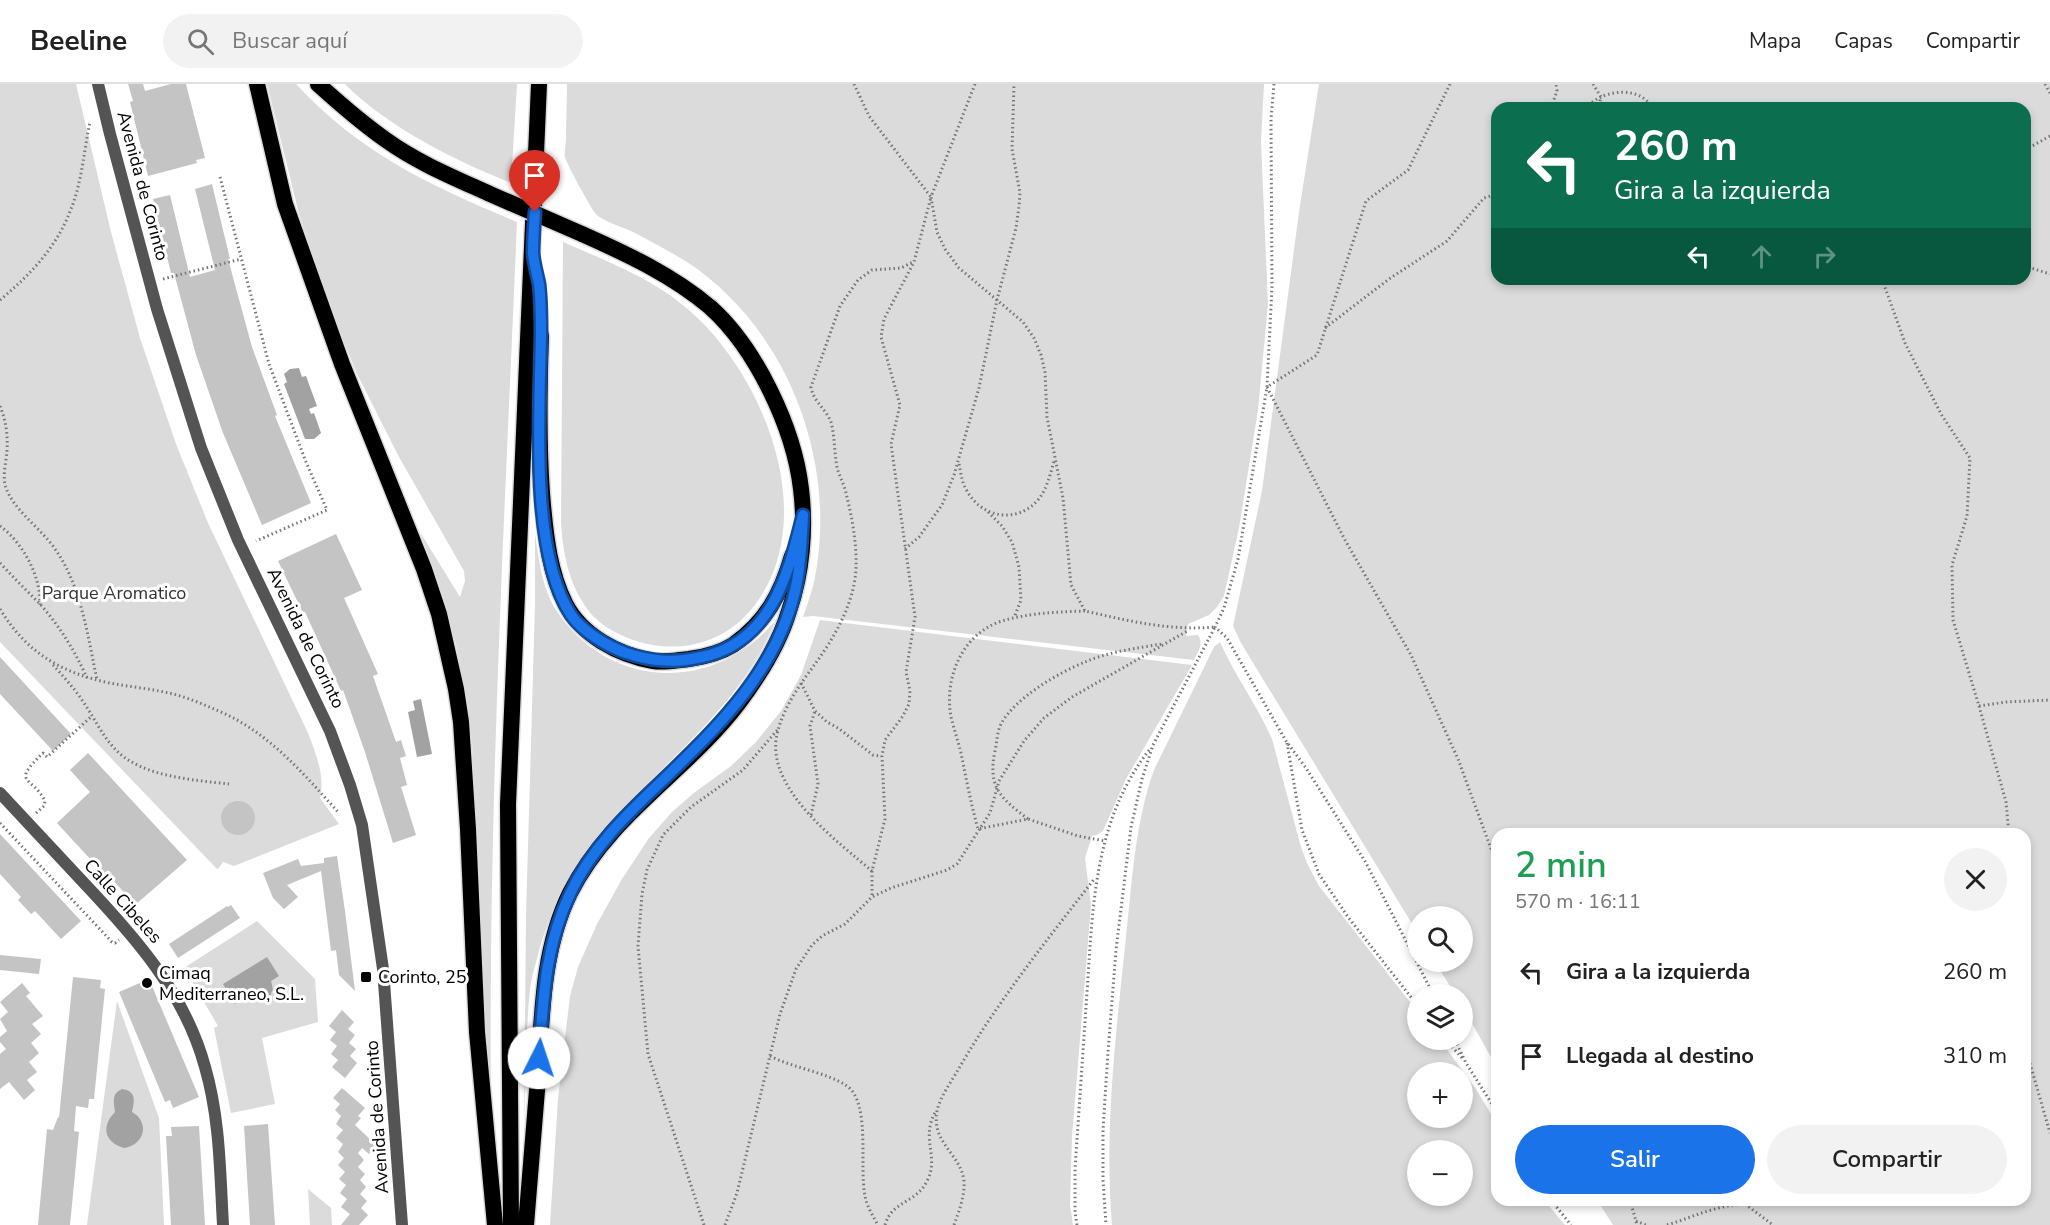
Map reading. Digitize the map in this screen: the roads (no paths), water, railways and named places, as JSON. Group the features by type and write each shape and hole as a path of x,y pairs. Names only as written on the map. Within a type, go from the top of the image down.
{"highway":[{"path":"257,84 285,204 342,364 440,614 456,689 461,722 468,829 472,949 483,1112 495,1225"},
{"path":"318,84 353,116 388,142 429,165 490,194 643,262 676,282 711,308 734,333 766,381 778,408 799,478 803,515 797,583 780,637 758,676 736,706 711,734 612,831 570,892 557,924 544,988 526,1225"},
{"path":"511,1225 508,804 539,84"},
{"path":"533,255 539,287 541,333 538,426 546,538 554,573 564,601 573,617 594,636 613,648 655,662 699,657 722,650 760,622 776,600 788,572 803,515"}],"street":[{"name":"Avenida de Corinto","path":"98,84 157,309 201,448 238,540 330,731 362,825 383,969 402,1225"},
{"name":"Calle Cibeles","path":"0,793 133,936 165,978 191,1027 206,1067 215,1115 223,1225"}],"place":[{"name":"Corinto, 25","path":"366,977"},
{"name":"Cimaq Mediterraneo, S.L.","path":"147,983"}],"park label":[{"name":"Parque Aromatico","path":"114,593"}]}
